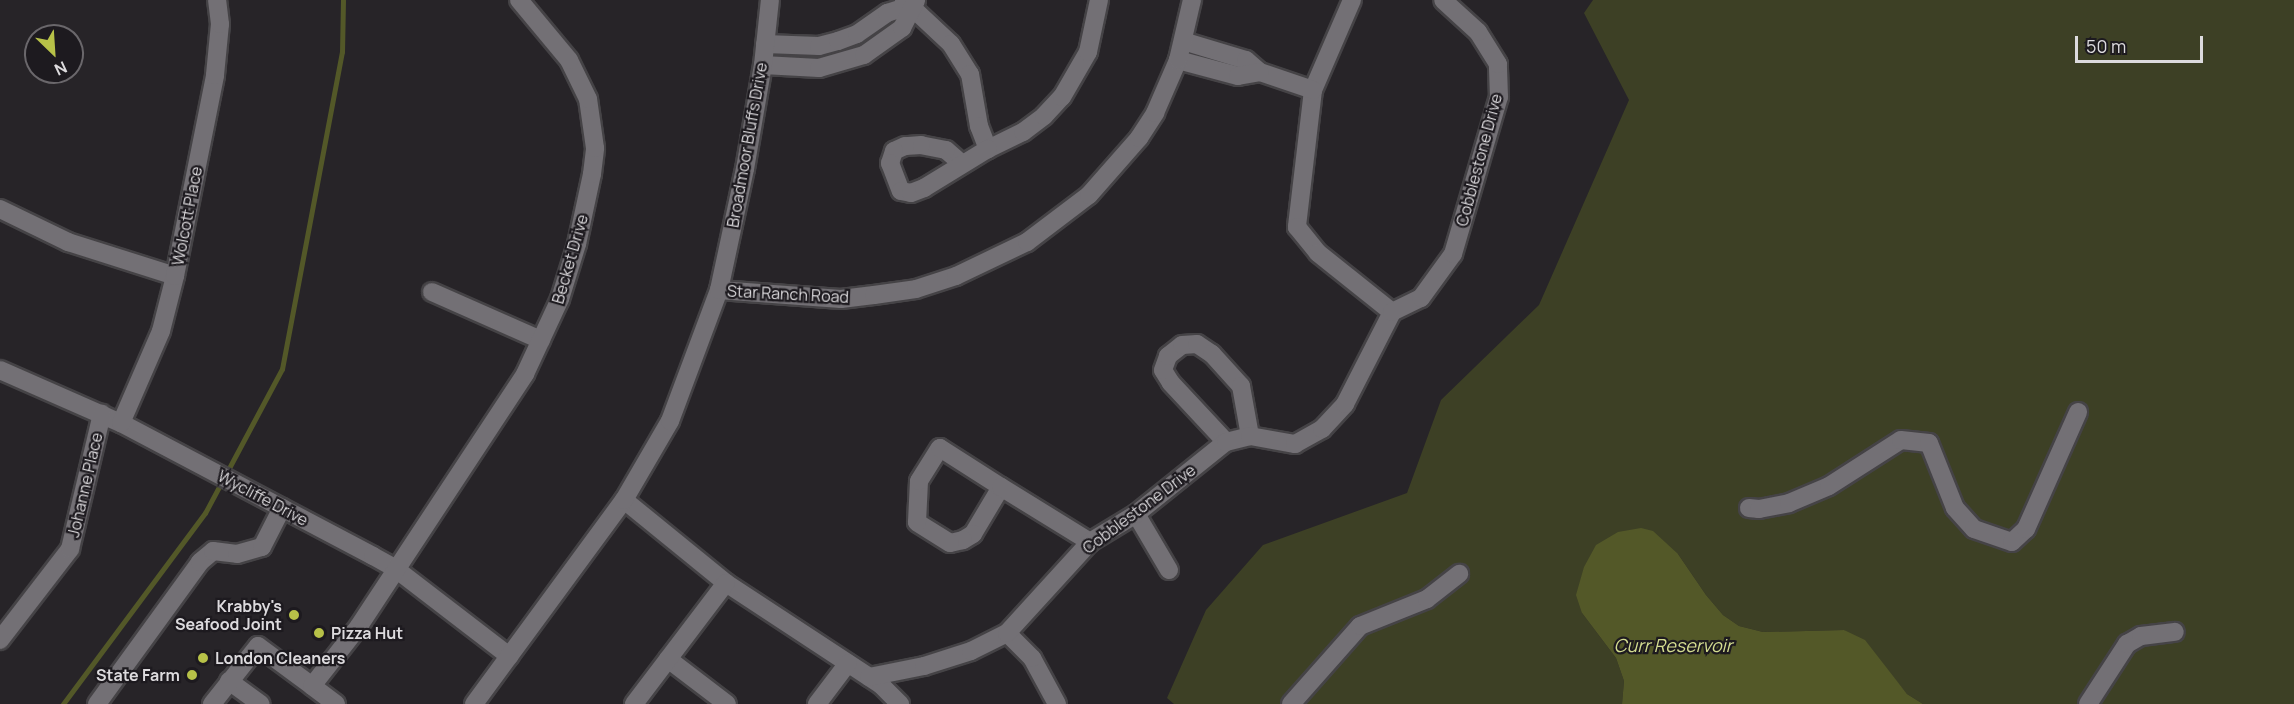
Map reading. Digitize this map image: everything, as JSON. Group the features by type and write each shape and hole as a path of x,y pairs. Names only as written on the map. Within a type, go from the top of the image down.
{"street":[{"name":"Wolcott Place","path":"121,423 161,331 175,276 215,75 220,24 217,0"},
{"name":"Becket Drive","path":"312,686 359,627 525,374 560,299 577,244 592,174 594,130 588,99 580,79 555,40 519,0"},
{"name":"Broadmoor Bluffs Drive","path":"720,290 745,169 763,65 770,0"},
{"path":"961,163 1023,132 1044,116 1062,97 1088,52 1099,0"},
{"name":"Star Ranch Road","path":"474,704 624,500 670,421 720,290 841,299 916,289 993,260 1027,242 1089,195 1140,138 1178,60 1192,0"},
{"path":"1352,0 1313,90 1297,227 1318,253 1392,312"},
{"name":"Cobblestone Drive","path":"869,676 924,666 962,654 1007,633 1090,542 1136,514 1226,442 1250,436 1295,444 1322,429 1346,404 1392,312 1421,298 1453,254 1500,98 1498,64 1478,32 1443,0"},
{"path":"765,44 819,46 838,41 857,34 887,13 911,2"},
{"path":"911,2 929,24 951,44 970,74 979,126 988,149"},
{"path":"763,65 819,68 864,55 902,28 911,2"},
{"path":"1183,41 1246,60 1260,72 1313,90"},
{"path":"1178,60 1238,76 1260,72"},
{"path":"0,209 68,242 175,276"},
{"path":"432,292 541,340"},
{"path":"1226,442 1171,383 1164,370 1168,356 1182,345 1197,344 1212,354 1241,386 1250,436"},
{"name":"Wycliffe Drive","path":"0,370 121,423 396,569 509,656"},
{"path":"1749,508 1759,510 1789,502 1829,486 1901,440 1929,443 1955,508 1974,529 2012,542 2026,529 2079,412"},
{"name":"Johanne Place","path":"0,640 70,549 102,414"},
{"path":"1001,487 973,534 963,540 950,543 917,522 919,481 940,448 1090,542"},
{"path":"624,500 726,583 869,676 900,704"},
{"path":"97,704 200,562 213,550 237,554 262,546 282,508"},
{"path":"1136,514 1169,570"},
{"path":"1291,704 1360,626 1427,599 1459,574"},
{"path":"634,704 726,583"},
{"path":"2088,704 2127,644 2141,636 2175,632"},
{"path":"1007,633 1032,658 1057,704"},
{"path":"212,704 258,646 336,704"},
{"path":"668,659 727,704"},
{"path":"817,704 848,663"},
{"path":"229,681 261,704"}],"shaded area":[{"path":"1593,0 2294,0 2294,704 1923,704 1907,694 1892,676 1844,630 1763,632 1739,626 1723,615 1706,595 1678,554 1582,613 1616,658 1624,681 1622,704 1174,704 1167,698 1206,610 1263,545 1407,493 1441,400 1539,305 1629,100 1584,13"}],"water":[{"name":"Curr Reservoir","path":"1641,528 1653,531 1678,554 1706,595 1723,615 1739,626 1763,632 1844,630 1865,640 1907,694 1923,704 1622,704 1624,681 1616,658 1582,613 1576,595 1584,567 1596,545 1618,532"}],"waterway":[{"path":"63,704 205,513 282,369 342,52 343,0"}],"place":[{"name":"Krabby's Seafood Joint","path":"294,615"},
{"name":"Pizza Hut","path":"319,633"},
{"name":"London Cleaners","path":"203,658"},
{"name":"State Farm","path":"192,675"}]}
